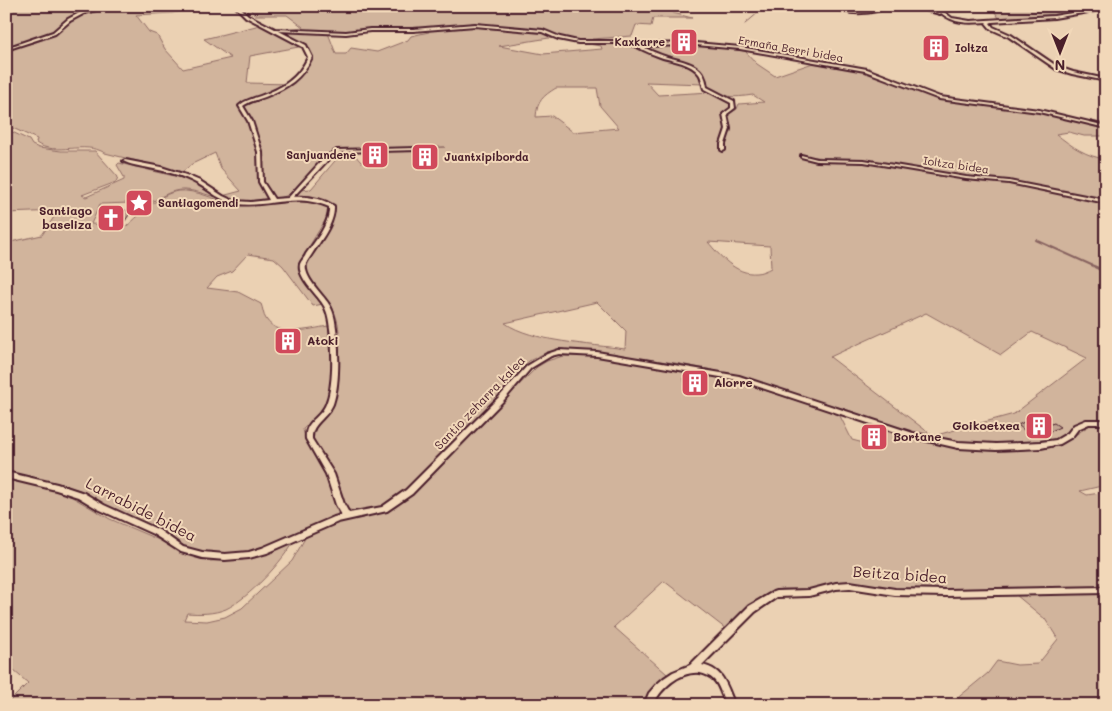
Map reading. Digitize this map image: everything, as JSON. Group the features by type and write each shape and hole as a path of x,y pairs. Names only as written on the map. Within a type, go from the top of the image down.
{"street":[{"path":"84,12 85,6"},
{"path":"100,6 109,6"},
{"path":"6,49 54,33 63,28 69,20 84,12 104,6"},
{"path":"169,6 185,8 198,6"},
{"path":"237,6 243,13 261,24 305,46 310,57 300,72 285,86 246,102 241,106 250,121 261,155 261,182 272,200"},
{"path":"834,6 844,12 853,13 891,6"},
{"path":"912,6 941,13"},
{"path":"934,6 950,19 962,22 1054,17 1106,8"},
{"path":"992,20 988,23 992,28 1010,36 1057,68 1106,80"},
{"name":"Ermaña Berri bidea","path":"275,30 339,34 370,30 413,30 475,25 543,31 559,38 578,42 721,46 866,70 939,98 1039,111 1106,127"},
{"path":"638,44 656,54 690,64 704,80 705,88 733,102 733,108 725,114 728,127 723,150"},
{"path":"290,198 326,159 339,151 418,149"},
{"name":"Ioltza bidea","path":"804,156 817,160 864,161 966,178 1009,182 1106,202"},
{"path":"125,161 194,179 228,201 247,203 290,198 319,201 328,204 333,209 326,228 303,264 306,279 326,304 333,327 334,386 325,412 308,429 308,434 309,439 330,474 340,505 347,516"},
{"name":"Santio zeharra kalea","path":"347,516 384,508 408,492 502,398 529,368 549,355 559,352 597,354 739,378 912,436 958,445 996,447 1041,445 1058,442 1070,435 1076,427 1088,422 1106,422"},
{"name":"Larrabide bidea","path":"6,475 72,491 101,507 156,532 181,549 202,555 225,557 264,552 310,530 347,516"},
{"name":"Beitza bidea","path":"648,705 662,683 693,668 752,609 776,594 809,592 850,585 895,592 946,593 1106,590"},
{"path":"693,668 715,674 721,681 731,705"}],"shaded area":[{"path":"6,6 212,6 172,13 136,15 149,32 157,35 165,49 183,69 231,58 204,39 260,25 304,46 250,56 247,83 290,84 302,73 312,57 307,46 278,30 303,27 287,15 255,15 248,6 670,6 673,13 692,18 653,18 651,26 636,25 632,36 592,39 594,43 633,45 655,55 677,61 695,71 703,84 646,82 658,95 711,92 732,103 733,107 723,114 727,128 721,141 721,148 726,149 726,142 731,131 728,115 737,109 739,104 764,102 753,95 730,96 707,88 706,82 697,69 681,61 656,54 641,45 697,45 745,51 757,64 775,76 813,63 874,73 938,98 961,103 1036,111 1106,127 1106,136 1084,136 1069,132 1056,134 1067,143 1092,156 1106,159 1106,201 1007,181 965,177 870,161 802,156 813,160 867,163 967,179 1009,183 1106,202 1106,419 1083,421 1071,427 1065,434 1056,439 1033,441 1030,448 1062,444 1090,425 1106,424 1106,485 1080,491 1087,495 1106,492 1106,588 947,591 781,589 758,600 726,629 664,581 614,627 667,674 643,705 6,705 28,683 6,664 6,478 67,494 110,519 208,561 242,560 262,555 295,539 290,548 265,578 245,597 226,609 217,612 187,613 184,620 207,621 225,617 242,608 292,561 308,533 335,523 377,514 407,498 537,367 547,361 563,356 596,356 717,375 839,414 852,440 883,448 886,430 911,437 906,431 842,408 809,400 737,375 675,363 561,349 545,353 529,361 490,406 411,487 385,505 369,510 354,511 346,509 335,476 312,438 316,424 332,406 337,390 339,342 338,324 335,314 331,305 313,306 283,266 274,258 248,254 232,271 217,277 207,288 238,292 261,304 266,319 278,329 295,331 328,326 331,377 328,397 321,412 303,429 305,438 330,484 338,513 335,517 269,546 248,552 225,554 190,549 90,499 80,490 6,472 6,243 42,235 58,211 6,213 6,129 29,140 32,145 39,148 61,151 95,151 118,177 116,182 82,195 86,197 124,180 117,165 119,163 191,180 215,197 193,191 178,190 164,195 145,206 131,203 100,204 91,224 127,226 157,200 178,191 199,193 234,204 246,205 305,201 329,207 329,214 307,250 311,253 327,229 334,210 329,203 298,197 296,194 299,190 311,189 340,155 353,153 361,162 370,162 370,159 381,157 380,151 445,147 340,150 325,157 288,195 239,202 222,196 241,191 221,169 215,153 192,164 182,172 105,153 97,149 52,149 44,147 36,143 37,139 6,125 6,49 52,36 64,27 6,48","holes":["365,29 427,29 429,32 411,36 408,40 377,52 351,48 346,54 336,54 328,33 352,33","549,38 601,46 602,49 543,54 499,46","556,88 597,88 600,106 619,128 573,132 552,116 536,117 539,103","708,242 770,246 771,268 758,273 749,273 735,267 723,258","597,302 626,331 625,349 562,341 517,329 505,323","926,313 1001,355 1032,332 1087,358 1014,414 933,436 830,357"]},
{"path":"991,6 1045,6 1060,14 999,18"},
{"path":"1106,593 1106,705 949,705 988,673 997,661 1017,665 1038,664 1058,639 1045,619 1016,595"}],"building":[{"path":"132,210 125,221 97,220 104,211"},
{"name":"Alorre","path":"684,378 705,378 706,389 685,388"},
{"name":"Goikoetxea","path":"1038,415 1051,424 1054,423 1060,427 1040,436 1031,428 1025,431 1018,425"},
{"name":"Bortane","path":"866,426 885,431 882,447 863,442"}],"waterway":[{"path":"745,24 766,6"},
{"path":"1036,240 1098,268"},
{"path":"1095,267 1106,272"}],"place":[{"name":"Kaxkarre","path":"684,42"},
{"name":"Ioltza","path":"936,48"},
{"name":"Sanjuandene","path":"375,155"},
{"name":"Juantxipiborda","path":"425,157"},
{"name":"Santiagomendi","path":"139,203"},
{"name":"Santiago baseliza","path":"111,218"},
{"name":"Atoki","path":"288,341"},
{"name":"Alorre","path":"695,383"},
{"name":"Goikoetxea","path":"1039,426"},
{"name":"Bortane","path":"874,437"}]}
